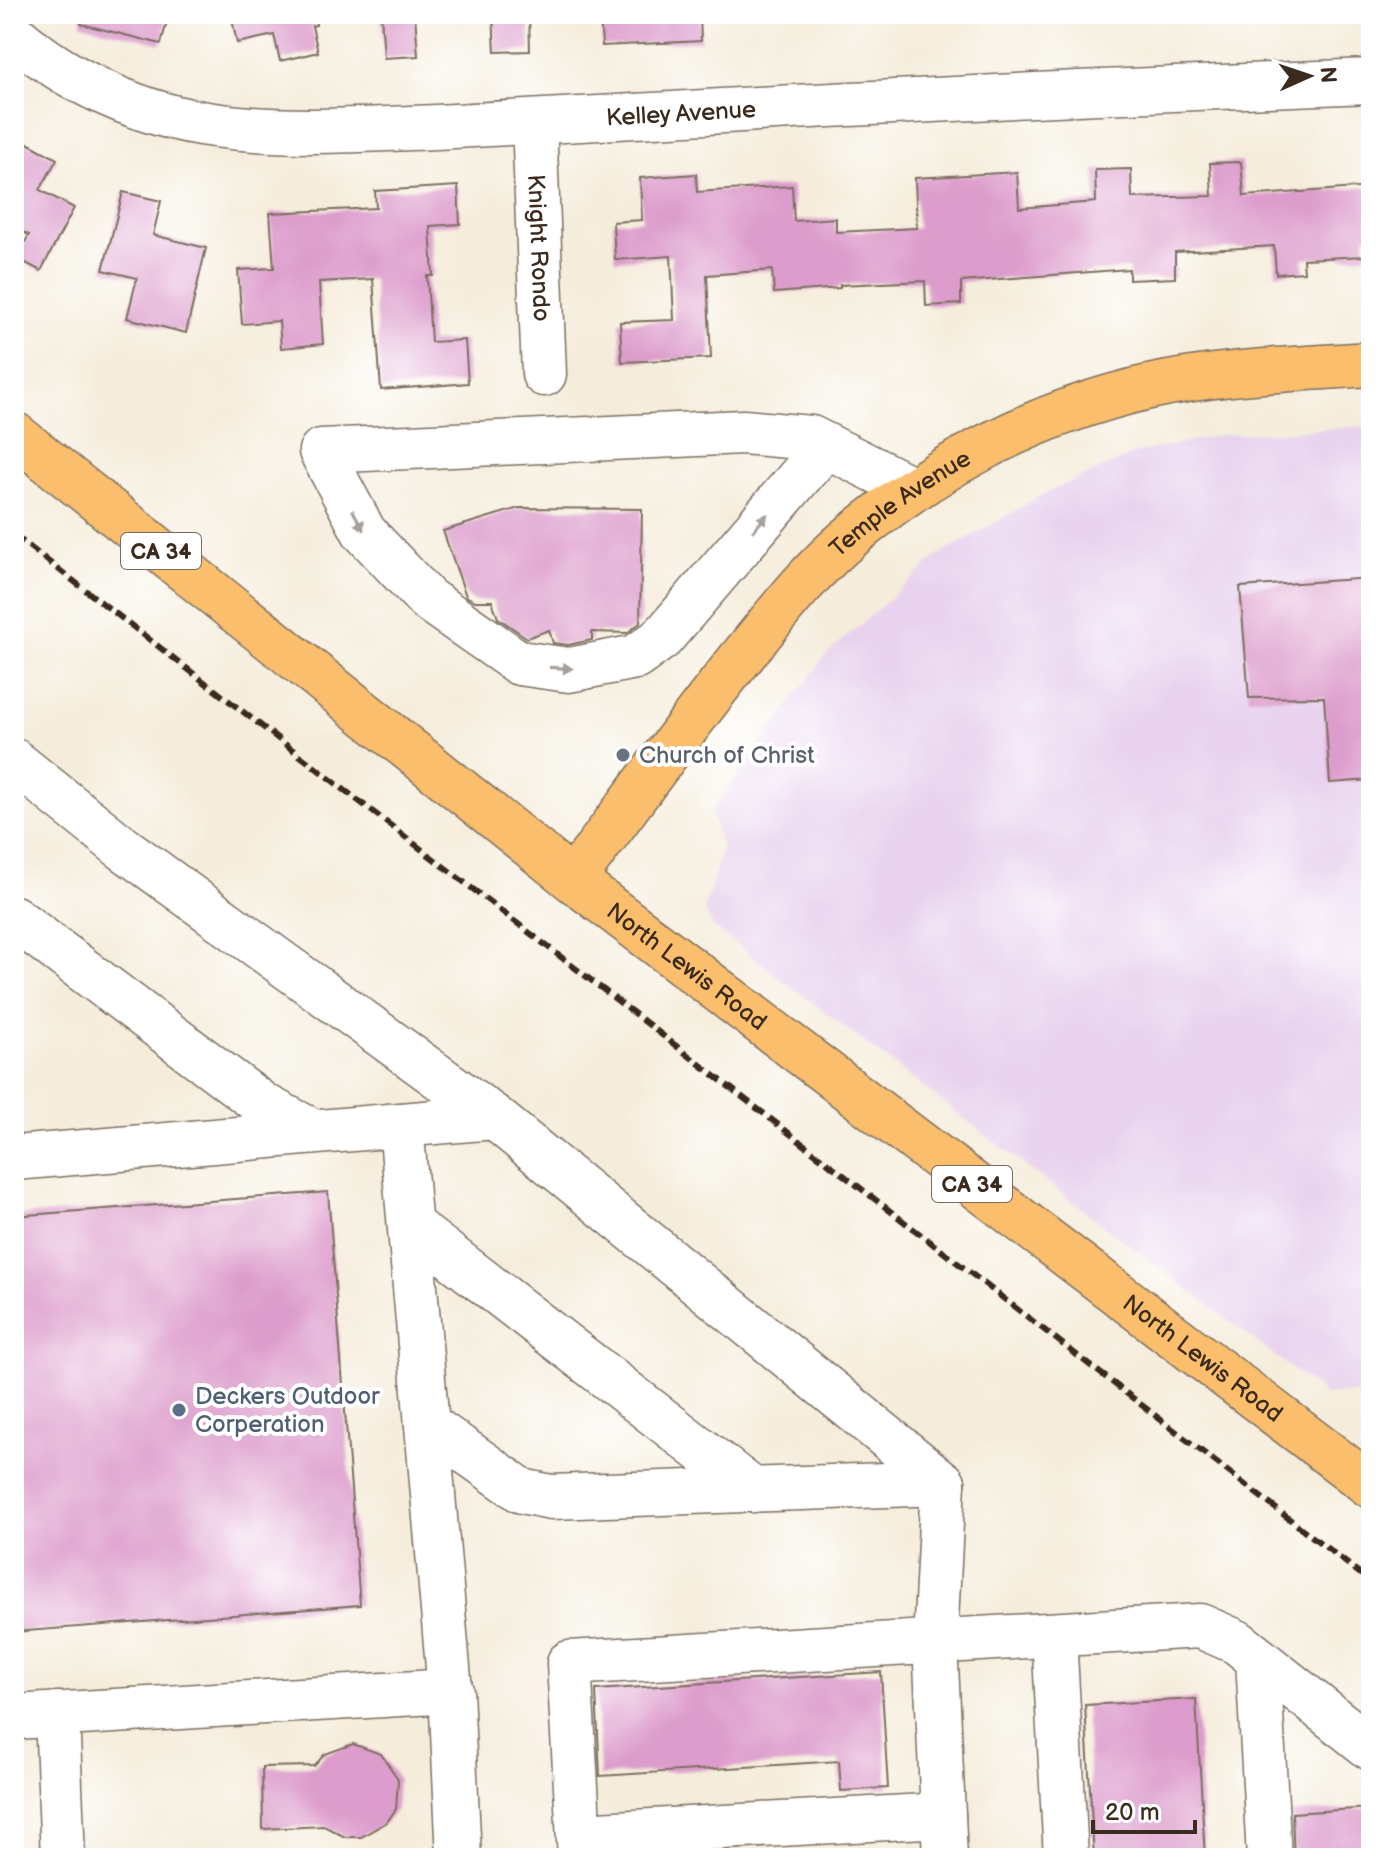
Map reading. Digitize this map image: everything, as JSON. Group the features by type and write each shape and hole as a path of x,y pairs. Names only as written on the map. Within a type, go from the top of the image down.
{"main road":[{"name":"Temple Avenue","path":"573,880 651,773 789,598 853,534 913,489 1027,426 1108,398 1200,378 1371,364"},
{"name":"North Lewis Road","path":"14,434 573,880 1371,1486"}],"street":[{"name":"Kelley Avenue","path":"14,35 59,68 110,95 165,115 212,125 347,131 978,96 1371,81"},
{"name":"Knight Rondo","path":"534,122 544,374"},
{"path":"826,446 662,638 636,657 569,670 519,663 427,599 364,532 321,451 743,432 811,438 913,489"},
{"path":"14,761 123,848 494,1117 943,1483"},
{"path":"14,918 263,1105 314,1132"},
{"path":"14,1158 494,1117"},
{"path":"401,1125 450,1691 459,1858"},
{"path":"410,1225 753,1490"},
{"path":"427,1424 522,1491 551,1497 943,1483"},
{"path":"943,1483 935,1642 945,1858"},
{"path":"943,1815 579,1846 569,1663 1200,1626 1237,1642 1371,1748"},
{"path":"1054,1635 1066,1858"},
{"path":"1258,1659 1269,1858"},
{"path":"14,1717 450,1691"},
{"path":"57,1714 63,1858"}],"shaded area":[{"path":"1371,426 1371,1392 1326,1395 712,926 704,909 722,848 712,815 715,806 826,655 938,556 1042,495 1139,452 1221,435"}],"building":[{"path":"82,14 169,14 161,44 81,24"},
{"path":"231,14 315,14 316,25 312,26 318,52 280,61 274,35 237,43"},
{"path":"381,14 415,14 418,56 384,58"},
{"path":"493,14 529,14 530,51 495,52"},
{"path":"600,14 700,14 701,41 602,46"},
{"path":"22,140 57,159 40,190 74,208 41,271 16,258 29,235 19,230 14,239 14,156"},
{"path":"1241,162 1244,196 1371,187 1371,236 1365,236 1366,256 1303,259 1304,272 1276,274 1274,246 1175,252 1175,278 1129,280 1129,269 961,282 961,304 926,306 925,281 840,285 840,288 774,293 772,270 707,275 711,358 622,362 620,322 674,320 671,256 615,260 613,222 642,220 640,178 696,174 697,192 792,186 794,221 836,218 836,232 917,228 915,178 1017,172 1019,208 1096,202 1095,170 1131,169 1132,198 1212,196 1210,163"},
{"path":"458,186 460,224 430,226 433,276 427,276 431,342 465,340 468,383 381,390 373,279 319,282 323,344 281,348 279,321 242,324 238,270 274,268 270,213 376,208 375,191"},
{"path":"123,192 161,201 153,235 206,248 186,333 127,318 137,278 103,270"},
{"path":"519,508 642,509 640,623 627,633 592,632 592,640 568,645 553,643 549,630 527,638 498,618 492,601 474,601 466,596 443,531"},
{"path":"1371,578 1371,647 1367,647 1371,780 1330,783 1324,697 1249,698 1240,587"},
{"name":"Deckers Outdoor Corperation","path":"328,1192 360,1605 14,1632 14,1216"},
{"path":"881,1672 888,1788 841,1791 839,1761 600,1776 596,1690"},
{"path":"1196,1699 1205,1858 1094,1858 1085,1705"},
{"path":"353,1744 381,1754 398,1779 396,1809 387,1822 361,1837 345,1837 324,1826 263,1829 262,1767 314,1766 325,1754"},
{"path":"1371,1808 1371,1858 1294,1858 1292,1813"}],"railway":[{"path":"14,535 1371,1582"}],"place":[{"name":"Church of Christ","path":"623,755"},
{"name":"Deckers Outdoor Corperation","path":"179,1410"}]}
